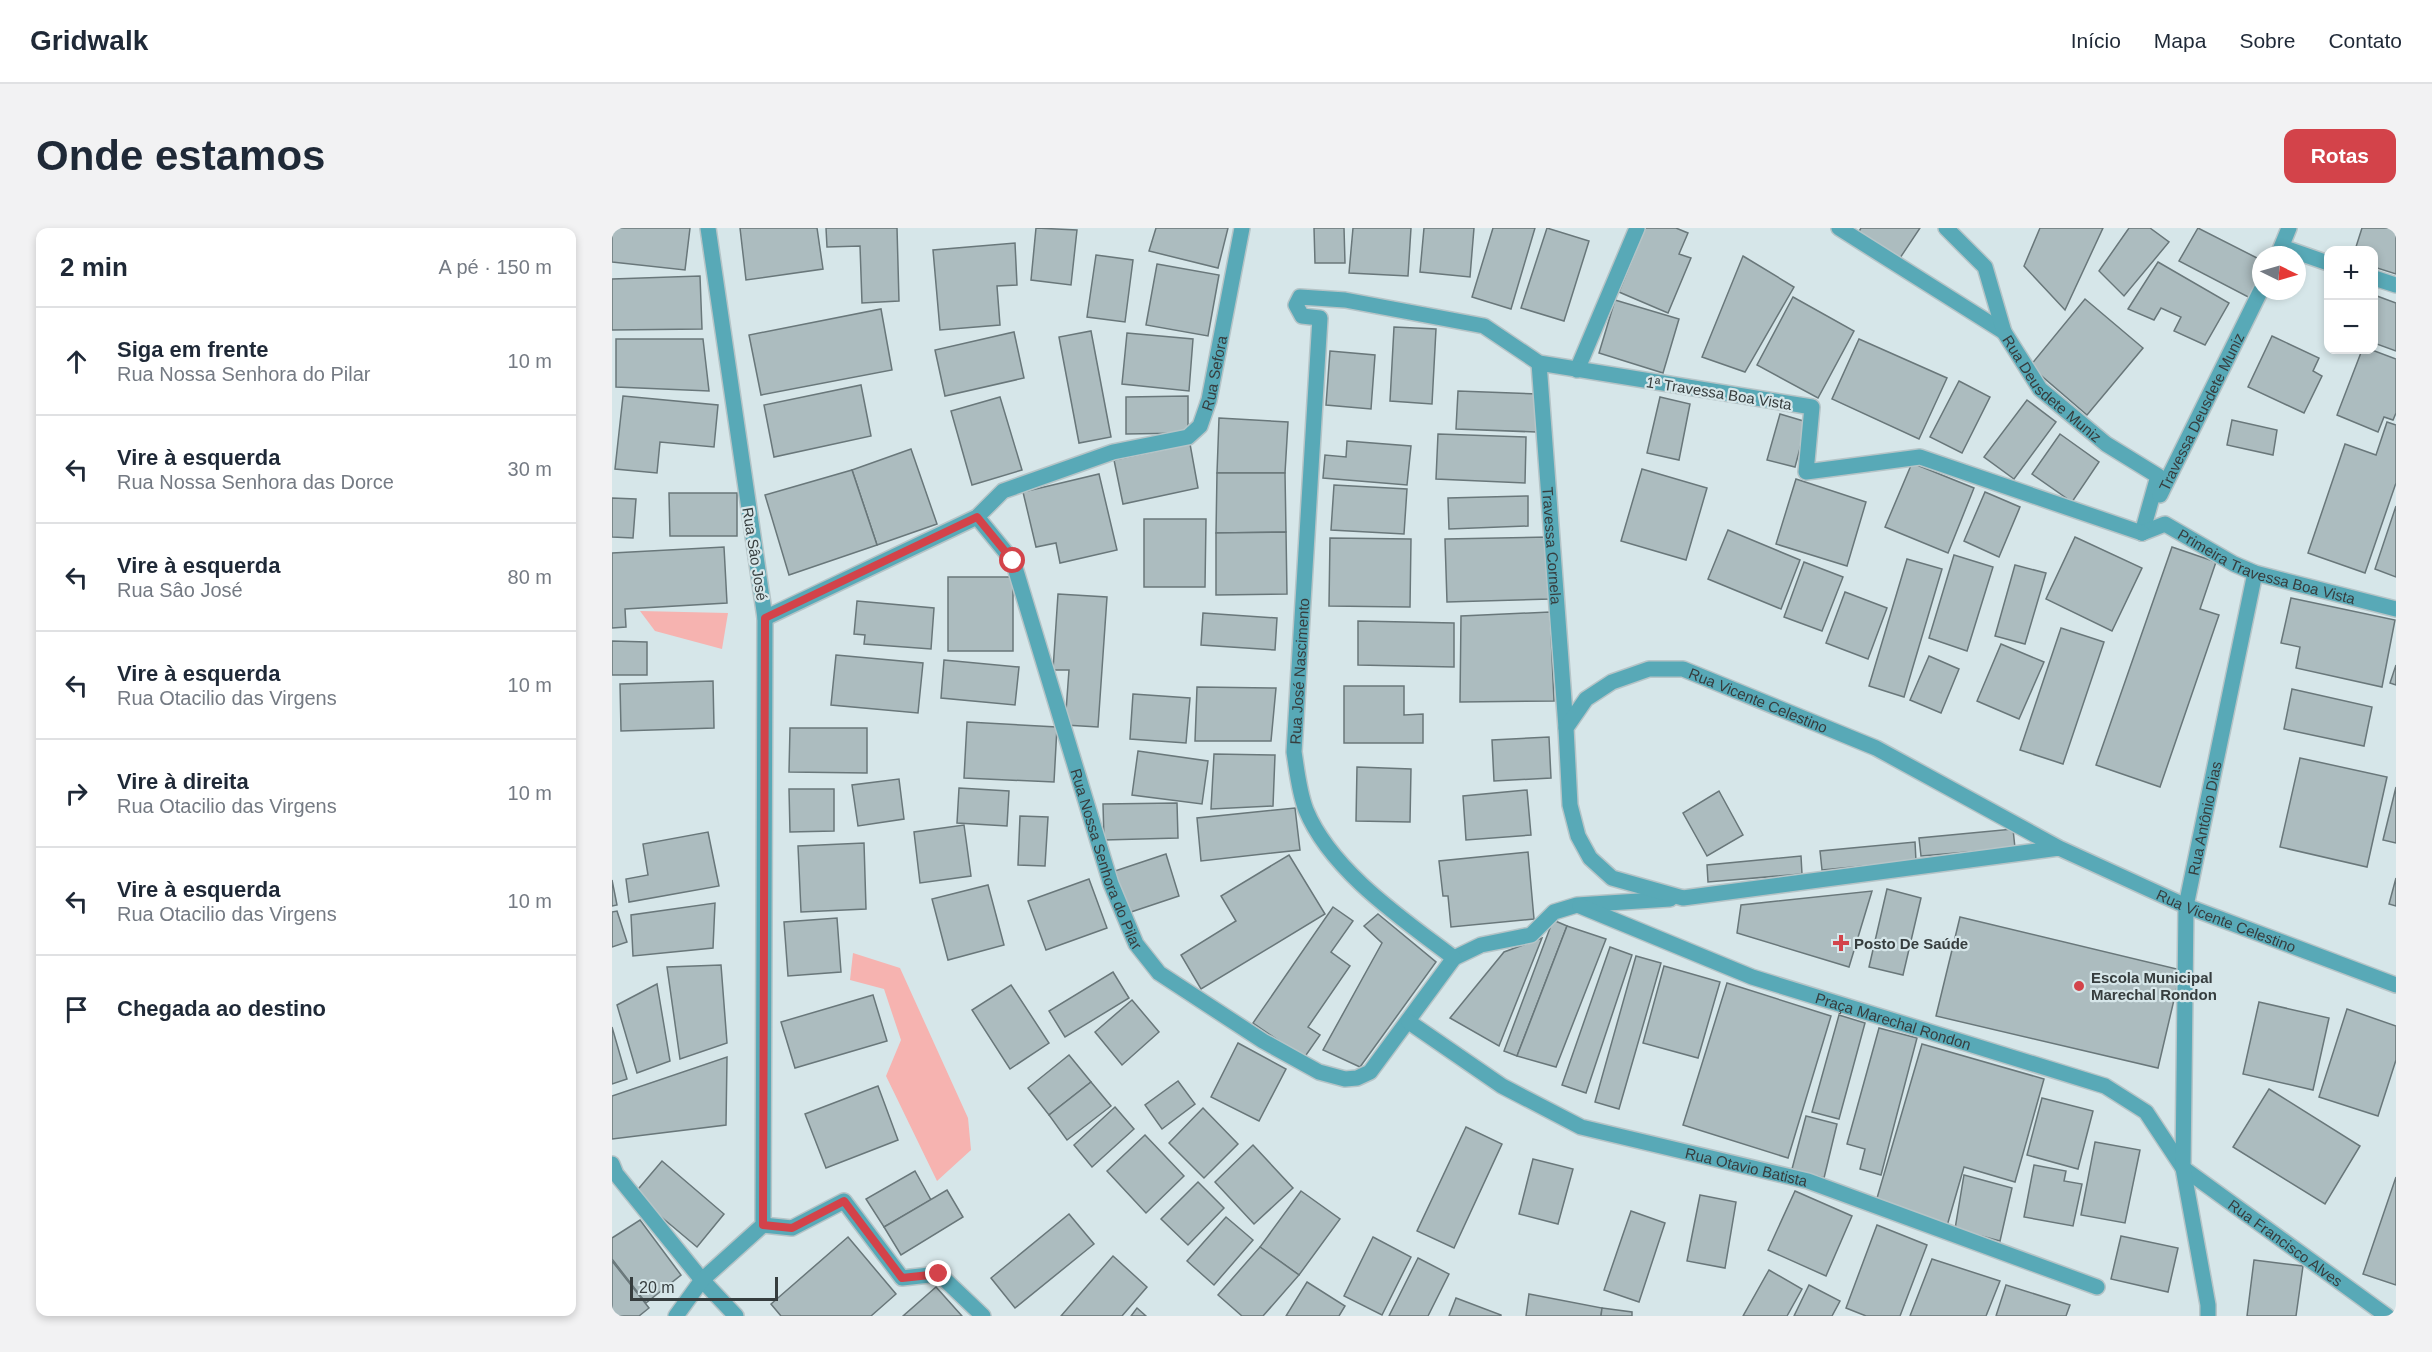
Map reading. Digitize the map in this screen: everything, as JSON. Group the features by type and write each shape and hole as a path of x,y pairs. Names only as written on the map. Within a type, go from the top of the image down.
{"street":[{"name":"Rua Sâo José","path":"708,228 765,618 763,1225"},
{"name":"Rua Sefora","path":"765,618 977,517 1003,491 1113,452 1188,437 1200,426 1209,400 1214,364 1242,228"},
{"path":"1576,370 1637,228"},
{"path":"1839,228 2004,332"},
{"name":"Rua Deusdete Muniz","path":"1946,228 1985,267 2004,332 2040,389 2106,444 2158,476 2142,533"},
{"path":"2282,246 2289,228"},
{"path":"2306,258 2324,262"},
{"path":"2378,280 2396,285"},
{"name":"1ª Travessa Boa Vista","path":"1320,318 1302,316 1296,305 1300,297 1345,300 1484,326 1539,363 1812,407 1806,472 1920,457 2142,533"},
{"name":"Travessa Deusdete Muniz","path":"2142,533 2256,300"},
{"name":"Rua José Nascimento","path":"1320,318 1294,752 1299,789 1306,811 1319,834 1361,883 1401,918 1454,958"},
{"name":"Travessa Cornela","path":"1539,363 1566,728"},
{"name":"Rua Nossa Senhora do Pilar","path":"977,517 1013,561 1111,884 1136,944 1159,973 1263,1041 1319,1072 1345,1079 1357,1078 1370,1072 1409,1022"},
{"name":"Primeira Travessa Boa Vista","path":"2142,533 2165,524 2234,564 2255,573 2396,609"},
{"name":"Rua Antônio Dias","path":"2208,1316 2208,1305 2183,1168 2186,906 2255,573"},
{"name":"Rua Vicente Celestino","path":"1566,728 1586,699 1612,682 1649,669 1683,669 1876,748 2059,848 2186,906 2396,985"},
{"path":"1566,728 1570,805 1578,836 1590,858 1612,878 1683,898"},
{"path":"1409,1022 1454,958 1481,945 1531,935 1554,912 1577,905 1683,898 2059,848"},
{"name":"Praça Marechal Rondon","path":"1577,905 1752,977 2105,1086 2146,1112 2183,1168"},
{"name":"Rua Otavio Batista","path":"1409,1022 1502,1086 1581,1127 1808,1181 2097,1287"},
{"path":"612,1164 616,1174 702,1280 736,1316"},
{"name":"Rua Francisco Alves","path":"2183,1168 2387,1316"},
{"path":"676,1316 702,1280 763,1225 792,1228 844,1201 902,1278 939,1274 983,1316"}],"shaded area":[{"path":"640,611 728,613 722,649 655,631"},
{"path":"853,953 900,968 968,1118 971,1150 937,1181 886,1076 901,1040 884,989 850,980"}],"building":[{"path":"612,228 690,228 685,270 612,262"},
{"path":"740,228 817,228 823,269 746,280"},
{"path":"826,228 897,228 899,301 862,303 860,246 827,247"},
{"path":"1036,228 1077,230 1071,285 1031,280"},
{"path":"1156,228 1228,228 1218,268 1149,251"},
{"path":"1314,228 1344,228 1345,263 1315,263"},
{"path":"1353,228 1411,228 1408,276 1349,273"},
{"path":"1424,228 1474,228 1470,277 1420,272"},
{"path":"1493,228 1535,228 1511,309 1472,297"},
{"path":"1547,228 1589,241 1564,321 1521,308"},
{"path":"1645,228 1676,228 1688,233 1679,254 1691,258 1668,313 1619,292"},
{"path":"1861,228 1920,228 1898,261 1858,233"},
{"path":"2040,228 2103,228 2065,310 2024,266"},
{"path":"2129,228 2150,228 2169,242 2124,296 2099,271"},
{"path":"2198,228 2252,255 2252,299 2179,261"},
{"path":"2362,228 2396,228 2396,274 2378,268 2378,246 2356,246"},
{"path":"1015,243 1017,285 997,286 1000,325 940,330 933,250"},
{"path":"1096,255 1133,260 1125,322 1087,317"},
{"path":"1743,256 1794,287 1745,372 1702,357"},
{"path":"2158,262 2229,303 2205,345 2174,331 2181,317 2161,308 2154,320 2128,309"},
{"path":"1157,264 1219,275 1208,336 1146,325"},
{"path":"700,276 702,329 612,330 612,279"},
{"path":"2378,296 2396,303 2396,351 2378,344"},
{"path":"1793,297 1854,331 1818,398 1757,365"},
{"path":"2085,299 2143,348 2087,415 2030,366"},
{"path":"1615,300 1679,319 1663,373 1599,353"},
{"path":"881,309 892,370 761,395 749,335"},
{"path":"1394,327 1436,329 1432,404 1390,401"},
{"path":"1091,331 1111,437 1079,443 1059,337"},
{"path":"1014,332 1024,378 945,396 935,350"},
{"path":"1127,333 1193,339 1189,391 1122,384"},
{"path":"2272,336 2319,358 2313,371 2322,376 2304,413 2248,387"},
{"path":"616,339 703,339 709,391 616,387"},
{"path":"1859,339 1947,378 1919,439 1832,399"},
{"path":"1330,351 1375,355 1371,409 1326,405"},
{"path":"2378,352 2396,359 2396,413 2393,420 2384,417 2378,432 2337,415 2360,354"},
{"path":"1959,381 1990,397 1962,453 1930,437"},
{"path":"861,385 871,436 774,457 764,405"},
{"path":"1458,391 1538,394 1536,432 1456,429"},
{"path":"623,396 718,405 714,447 660,442 657,473 615,469"},
{"path":"1188,396 1188,433 1126,434 1126,397"},
{"path":"1000,397 1022,470 972,485 951,411"},
{"path":"1660,397 1690,404 1679,460 1647,453"},
{"path":"2027,400 2056,422 2014,479 1984,457"},
{"path":"1780,414 1807,422 1795,467 1767,460"},
{"path":"1219,418 1288,422 1285,473 1217,473"},
{"path":"2232,420 2277,430 2273,455 2227,445"},
{"path":"2387,422 2396,425 2396,483 2365,573 2308,553 2345,444 2376,455"},
{"path":"1438,434 1526,437 1525,483 1436,479"},
{"path":"2060,434 2099,462 2072,502 2032,474"},
{"path":"1347,441 1411,446 1407,485 1323,478 1325,455 1346,457"},
{"path":"1190,444 1198,488 1123,504 1114,460"},
{"path":"911,449 937,524 877,545 852,470"},
{"path":"1912,463 1974,488 1948,553 1885,527"},
{"path":"1642,469 1707,488 1686,560 1621,541"},
{"path":"852,470 877,545 789,575 765,495"},
{"path":"1217,473 1285,473 1286,532 1216,533"},
{"path":"1099,474 1117,550 1060,563 1056,543 1036,547 1023,492"},
{"path":"1796,479 1866,502 1847,566 1776,544"},
{"path":"1334,485 1407,489 1404,534 1331,530"},
{"path":"1985,492 2020,507 1999,557 1964,541"},
{"path":"669,493 737,493 737,536 670,536"},
{"path":"1528,496 1528,526 1449,529 1448,498"},
{"path":"612,498 636,499 633,538 612,537"},
{"path":"2396,506 2396,577 2375,569"},
{"path":"1144,519 1206,519 1205,587 1144,587"},
{"path":"1728,530 1800,560 1781,609 1708,579"},
{"path":"1286,532 1287,594 1216,595 1216,533"},
{"path":"1549,537 1550,599 1447,602 1445,539"},
{"path":"2075,537 2142,568 2112,631 2046,599"},
{"path":"1330,538 1411,539 1410,607 1329,606"},
{"path":"724,547 727,603 625,609 626,627 612,628 612,553"},
{"path":"2172,547 2216,562 2200,609 2219,615 2160,787 2096,765"},
{"path":"1954,555 1993,567 1967,651 1929,638"},
{"path":"1907,559 1942,569 1904,697 1869,686"},
{"path":"1804,562 1843,577 1822,631 1784,617"},
{"path":"2015,565 2046,573 2025,644 1995,636"},
{"path":"948,577 1013,577 1013,651 948,651"},
{"path":"1845,592 1887,608 1868,659 1826,643"},
{"path":"1058,594 1107,597 1098,727 1065,725 1069,670 1053,670"},
{"path":"2291,598 2395,620 2382,687 2296,668 2300,647 2281,643"},
{"path":"857,601 934,608 931,649 864,644 865,635 854,634"},
{"path":"1550,612 1554,701 1460,702 1461,616"},
{"path":"1203,613 1277,618 1275,650 1201,645"},
{"path":"1358,621 1454,623 1454,667 1358,665"},
{"path":"2061,628 2104,642 2063,764 2020,750"},
{"path":"612,641 647,642 647,675 612,675"},
{"path":"2001,644 2044,662 2019,719 1977,701"},
{"path":"836,655 923,663 918,713 831,705"},
{"path":"1929,656 1959,669 1941,713 1910,700"},
{"path":"944,660 1019,667 1015,705 941,698"},
{"path":"2396,665 2396,685 2390,683"},
{"path":"713,681 714,728 621,731 620,684"},
{"path":"1344,686 1404,686 1404,715 1423,714 1423,743 1344,743"},
{"path":"1197,687 1276,688 1271,741 1195,741"},
{"path":"2292,689 2372,707 2364,746 2284,729"},
{"path":"1133,694 1190,698 1186,743 1130,739"},
{"path":"967,722 1057,727 1054,782 964,778"},
{"path":"790,728 867,728 867,773 789,772"},
{"path":"1549,737 1551,778 1494,781 1492,740"},
{"path":"1138,751 1208,761 1202,804 1132,795"},
{"path":"1214,754 1275,755 1273,806 1211,809"},
{"path":"2300,758 2387,777 2367,867 2280,847"},
{"path":"1357,767 1411,769 1410,822 1356,821"},
{"path":"899,779 904,819 858,826 852,785"},
{"path":"2396,787 2396,843 2383,840"},
{"path":"959,788 1009,791 1007,826 957,823"},
{"path":"789,789 834,789 834,831 790,832"},
{"path":"1527,790 1531,835 1466,840 1463,796"},
{"path":"1719,791 1743,835 1707,856 1683,813"},
{"path":"1177,803 1178,838 1104,840 1103,804"},
{"path":"1295,808 1300,850 1201,861 1197,818"},
{"path":"1020,816 1048,817 1045,866 1018,865"},
{"path":"964,825 971,876 920,883 914,832"},
{"path":"2013,829 2015,848 1921,856 1919,838"},
{"path":"708,832 719,886 629,902 626,879 648,875 643,844"},
{"path":"1915,842 1916,861 1822,870 1820,851"},
{"path":"864,843 866,909 801,912 798,846"},
{"path":"1528,852 1534,919 1451,927 1448,896 1443,896 1439,861"},
{"path":"1166,854 1179,896 1128,913 1115,871"},
{"path":"1289,855 1325,914 1201,989 1181,955 1236,921 1221,896"},
{"path":"1801,856 1802,874 1708,882 1707,865"},
{"path":"2396,878 2396,906 2389,904"},
{"path":"1089,879 1107,928 1046,950 1028,901"},
{"path":"612,880 617,905 612,906"},
{"path":"988,885 1004,945 948,960 932,899"},
{"path":"1887,889 1921,898 1903,975 1869,967"},
{"path":"1872,891 1849,967 1737,933 1741,905"},
{"path":"715,903 713,948 633,956 631,915"},
{"path":"1333,907 1353,921 1331,952 1350,966 1308,1027 1320,1035 1304,1058 1253,1023"},
{"path":"617,911 627,942 612,947 612,912"},
{"path":"1378,914 1436,962 1360,1067 1323,1050 1382,943 1364,926"},
{"path":"1960,917 2181,970 2158,1068 1936,1016"},
{"path":"837,918 841,972 788,976 784,922"},
{"path":"1553,920 1567,926 1517,1056 1504,1051"},
{"path":"1567,926 1606,939 1556,1067 1517,1056"},
{"path":"1542,938 1499,1046 1450,1018 1504,952"},
{"path":"1610,947 1632,955 1586,1093 1562,1085"},
{"path":"1636,956 1661,963 1619,1109 1595,1102"},
{"path":"721,965 727,1043 680,1059 667,967"},
{"path":"1664,966 1720,982 1698,1058 1643,1043"},
{"path":"1113,972 1129,998 1065,1037 1049,1011"},
{"path":"1727,983 1831,1016 1788,1158 1683,1125"},
{"path":"657,984 670,1061 637,1073 617,1005"},
{"path":"1011,985 1049,1043 1010,1069 972,1010"},
{"path":"873,995 887,1041 795,1068 781,1022"},
{"path":"1132,1000 1159,1032 1122,1065 1095,1032"},
{"path":"2259,1002 2329,1018 2313,1090 2243,1074"},
{"path":"2347,1009 2396,1026 2396,1060 2378,1116 2319,1097"},
{"path":"1839,1015 1865,1023 1839,1119 1812,1112"},
{"path":"612,1027 627,1079 612,1084"},
{"path":"1879,1028 1917,1038 1881,1175 1860,1169 1865,1149 1847,1144"},
{"path":"1238,1043 1286,1069 1259,1121 1211,1097"},
{"path":"1922,1044 2044,1079 2015,1182 1964,1167 1947,1226 1875,1205"},
{"path":"1069,1055 1091,1082 1049,1115 1028,1088"},
{"path":"727,1057 726,1125 612,1139 612,1096"},
{"path":"1178,1081 1195,1104 1162,1129 1145,1105"},
{"path":"1091,1082 1111,1106 1067,1140 1049,1115"},
{"path":"878,1086 898,1140 826,1168 805,1114"},
{"path":"2269,1089 2360,1146 2325,1204 2233,1147"},
{"path":"2042,1098 2093,1111 2078,1169 2027,1155"},
{"path":"1115,1107 1134,1129 1092,1167 1074,1145"},
{"path":"1203,1108 1238,1144 1204,1178 1169,1143"},
{"path":"1806,1116 1837,1124 1824,1178 1792,1169"},
{"path":"1466,1127 1502,1144 1454,1248 1417,1231"},
{"path":"1145,1135 1184,1176 1146,1213 1107,1171"},
{"path":"2095,1142 2140,1150 2125,1223 2081,1215"},
{"path":"1253,1145 1293,1188 1254,1224 1215,1182"},
{"path":"1533,1159 1573,1169 1558,1224 1519,1214"},
{"path":"662,1161 724,1214 697,1247 634,1194"},
{"path":"2034,1165 2066,1171 2064,1181 2082,1184 2073,1226 2024,1217"},
{"path":"915,1171 931,1200 884,1227 866,1199"},
{"path":"1964,1175 2012,1188 2000,1241 1955,1229"},
{"path":"2396,1177 2396,1285 2363,1274"},
{"path":"1198,1182 1224,1208 1188,1245 1161,1219"},
{"path":"947,1190 963,1217 901,1255 884,1227"},
{"path":"1301,1191 1340,1219 1299,1275 1260,1247"},
{"path":"1795,1191 1852,1216 1826,1276 1768,1250"},
{"path":"1700,1195 1736,1202 1725,1268 1687,1261"},
{"path":"1631,1211 1665,1223 1639,1302 1604,1290"},
{"path":"1069,1214 1094,1244 1015,1308 991,1278"},
{"path":"1226,1217 1253,1240 1214,1285 1187,1261"},
{"path":"640,1220 681,1275 646,1303 612,1259 612,1238"},
{"path":"1877,1225 1927,1245 1900,1316 1866,1316 1846,1308"},
{"path":"2121,1236 2178,1248 2168,1292 2111,1279"},
{"path":"848,1237 896,1294 871,1316 781,1316 771,1304"},
{"path":"1373,1237 1411,1257 1382,1315 1344,1296"},
{"path":"1260,1247 1299,1275 1263,1316 1242,1316 1218,1295"},
{"path":"1113,1256 1147,1287 1122,1316 1061,1316"},
{"path":"1418,1258 1449,1274 1428,1316 1389,1316"},
{"path":"1932,1259 2000,1281 1986,1316 1910,1316"},
{"path":"2254,1260 2303,1266 2296,1316 2247,1316"},
{"path":"612,1261 649,1308 639,1316 612,1316"},
{"path":"1769,1270 1802,1289 1787,1316 1743,1316"},
{"path":"1307,1282 1345,1306 1339,1316 1286,1316"},
{"path":"1809,1285 1840,1301 1832,1316 1794,1316"},
{"path":"2006,1285 2070,1305 2066,1316 1996,1316"},
{"path":"936,1287 962,1316 903,1316"},
{"path":"1529,1294 1602,1308 1601,1316 1526,1316"},
{"path":"1456,1298 1501,1315 1501,1316 1449,1316"},
{"path":"1137,1308 1146,1316 1131,1316"},
{"path":"1602,1308 1632,1312 1632,1316 1601,1316"}],"place":[{"name":"Posto De Saúde","path":"1841,943"},
{"name":"Escola Municipal Marechal Rondon","path":"2079,986"}],"route":[{"path":"939,1274 902,1278 844,1201 792,1228 763,1225 765,618 977,517 1013,561"}]}
